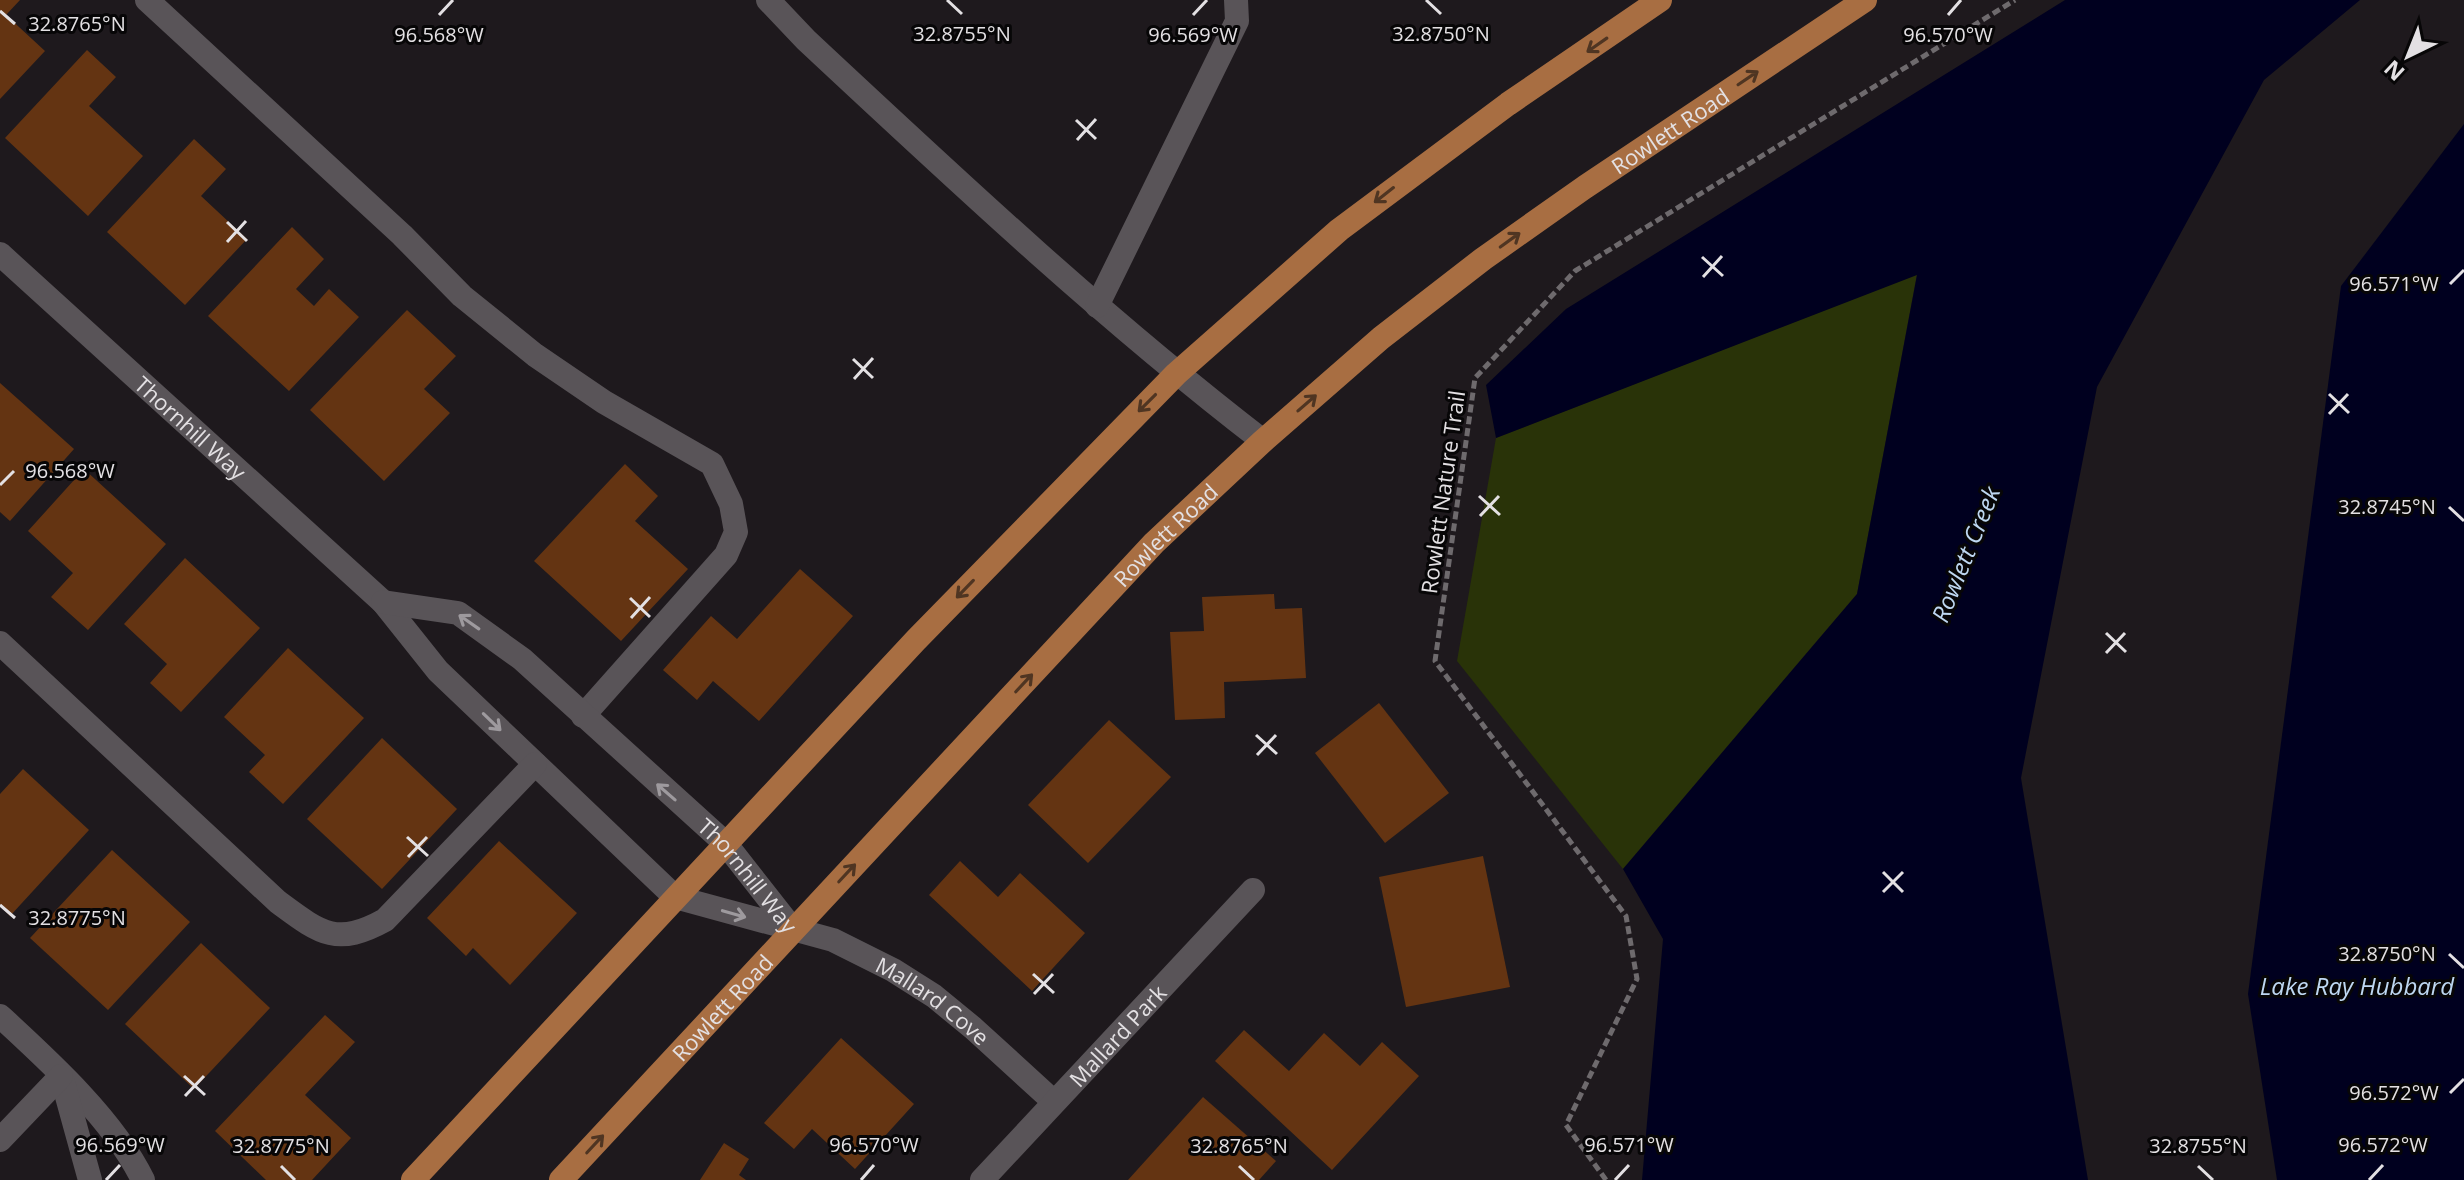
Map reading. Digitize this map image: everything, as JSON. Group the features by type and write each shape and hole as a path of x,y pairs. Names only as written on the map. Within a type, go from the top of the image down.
{"main road":[{"path":"413,1180 916,640 1176,374 1339,230 1508,104 1660,0"},
{"name":"Rowlett Road","path":"561,1180 1154,543 1263,441 1381,338 1483,259 1865,0"}],"street":[{"path":"147,0 498,326 604,402 712,464 731,504 736,532 726,555 583,716"},
{"path":"768,0 923,149 1097,306 1176,374 1263,441"},
{"path":"1097,306 1237,21 1236,0"},
{"name":"Thornhill Way","path":"0,254 383,602 438,671 675,897 794,931"},
{"name":"Thornhill Way","path":"383,602 458,613 522,659 725,843 794,931"},
{"path":"0,643 278,902 316,929 358,935 385,920 535,764"},
{"name":"Mallard Park","path":"982,1180 1253,890"},
{"name":"Mallard Cove","path":"794,931 833,940 934,996 1053,1101"},
{"path":"0,1016 61,1076 131,1156 143,1180"},
{"path":"0,1140 61,1076"},
{"path":"61,1076 90,1180"}],"path":[{"name":"Rowlett Nature Trail","path":"1606,1180 1566,1125 1637,979 1626,916 1435,661 1475,378 1575,271 2015,0"}],"green space":[{"path":"1917,274 1857,594 1623,869 1457,661 1496,438"}],"water":[{"name":"Rowlett Creek","path":"2065,0 2360,0 2264,80 2097,387 2021,778 2088,1180 1642,1180 1663,939 1623,869 1857,594 1917,275 1496,438 1486,385 1566,309"},
{"name":"Lake Ray Hubbard","path":"2464,124 2464,1180 2277,1180 2248,994 2341,286"}],"building":[{"path":"0,0 20,0 6,15 45,51 0,99"},
{"path":"87,50 116,77 89,106 143,156 88,216 5,138"},
{"path":"194,139 226,169 201,196 247,239 185,305 107,232"},
{"path":"292,227 324,259 296,289 314,306 329,289 359,317 289,391 208,316"},
{"path":"407,310 456,356 424,389 450,413 384,481 310,410"},
{"path":"0,383 74,449 10,521 0,512"},
{"path":"625,464 658,496 635,521 688,569 621,641 534,561"},
{"path":"84,469 166,544 88,630 51,597 73,573 28,531"},
{"path":"185,558 260,628 181,712 150,683 167,664 124,624"},
{"path":"800,569 853,616 759,721 713,681 697,700 663,670 711,616 737,639"},
{"path":"1274,594 1275,609 1302,608 1306,678 1224,682 1225,718 1175,720 1170,632 1204,631 1202,597"},
{"path":"288,648 364,718 283,804 249,772 265,755 224,717"},
{"path":"1379,703 1449,793 1385,843 1315,753"},
{"path":"1109,720 1171,777 1088,863 1028,805"},
{"path":"382,738 457,809 382,889 307,819"},
{"path":"23,769 89,830 10,916 0,906 0,794"},
{"path":"499,841 577,913 510,985 473,948 466,956 427,918"},
{"path":"112,850 190,922 108,1010 30,938"},
{"path":"1483,856 1510,987 1406,1007 1379,877"},
{"path":"960,861 998,897 1020,873 1085,933 1032,991 929,895"},
{"path":"201,943 270,1008 194,1089 125,1024"},
{"path":"325,1015 355,1042 305,1095 351,1138 312,1180 266,1180 215,1131"},
{"path":"1244,1030 1289,1071 1324,1033 1360,1066 1382,1042 1419,1076 1332,1170 1215,1061"},
{"path":"841,1038 914,1104 855,1169 812,1129 794,1149 764,1123"},
{"path":"1203,1097 1276,1161 1259,1180 1128,1180"},
{"path":"724,1143 749,1159 739,1175 746,1180 700,1180"}]}
